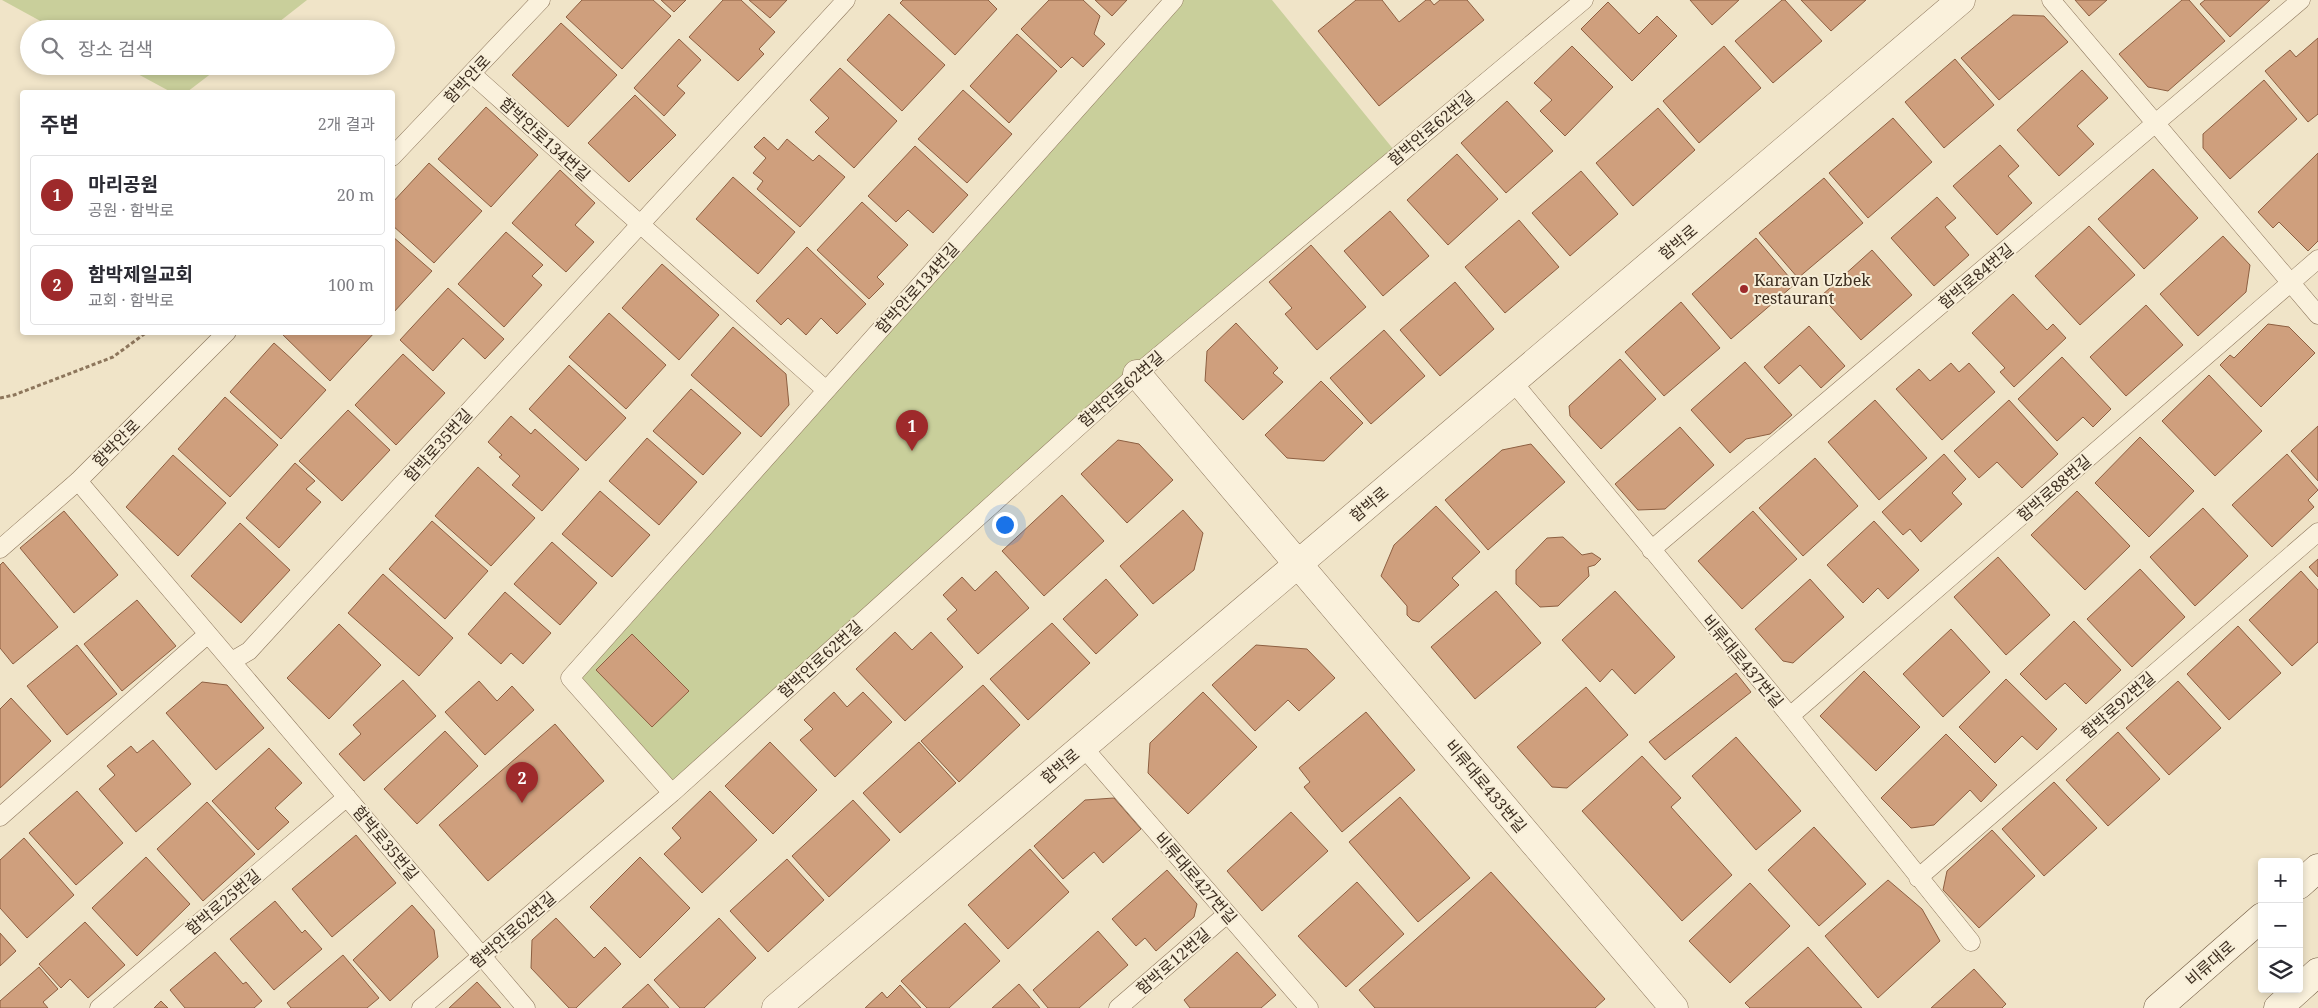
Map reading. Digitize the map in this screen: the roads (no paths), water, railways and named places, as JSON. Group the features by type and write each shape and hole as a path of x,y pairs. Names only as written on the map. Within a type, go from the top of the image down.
{"street":[{"name":"함박로","path":"776,1008 1962,0"},
{"name":"비류대로433번길","path":"1137,374 1674,1008"},
{"path":"2303,881 2318,868"},
{"name":"비류대로","path":"2158,1008 2258,921"},
{"path":"2303,985 2318,972"},
{"path":"2278,1008 2295,993"}],"lane":[{"name":"함박안로","path":"395,154 541,0"},
{"path":"640,224 846,0"},
{"name":"함박안로134번길","path":"472,74 826,390 1174,0"},
{"name":"함박안로62번길","path":"421,1008 672,793 1137,374 1584,0"},
{"path":"2051,0 2318,314"},
{"name":"함박로84번길","path":"1651,550 2301,0"},
{"name":"함박로35번길","path":"232,661 249,651 640,224"},
{"name":"함박로88번길","path":"1790,716 2318,259"},
{"name":"함박안로","path":"0,549 78,481 223,335"},
{"name":"비류대로437번길","path":"1513,382 1790,716 1971,942"},
{"path":"672,793 570,678 826,390"},
{"name":"함박로35번길","path":"78,481 526,1008"},
{"name":"함박로92번길","path":"1918,878 2318,532"},
{"path":"0,817 208,634"},
{"name":"비류대로427번길","path":"1084,747 1309,1008"},
{"name":"함박로25번길","path":"99,1008 347,797"},
{"name":"함박로12번길","path":"1118,1008 1227,914"}],"place":[{"name":"Karavan Uzbek restaurant","path":"1744,289"},
{"name":"마리공원","path":"912,451"},
{"name":"함박제일교회","path":"522,803"}]}
